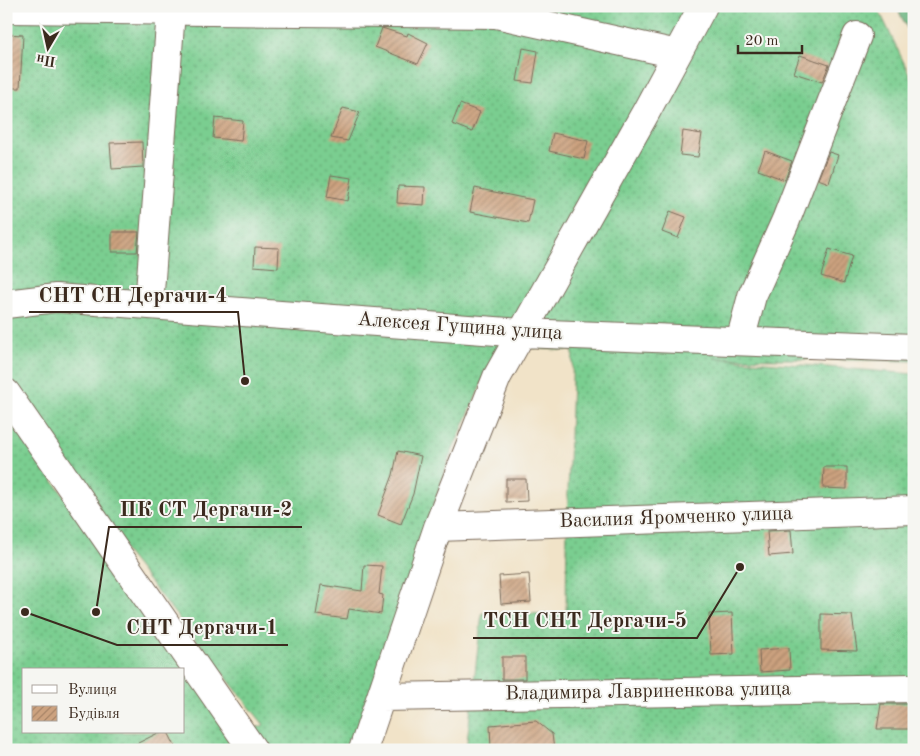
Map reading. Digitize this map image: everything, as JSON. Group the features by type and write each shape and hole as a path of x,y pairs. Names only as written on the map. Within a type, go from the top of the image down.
{"street":[{"path":"363,750 438,527 497,377 703,6"},
{"path":"6,9 171,11 202,9 496,14 677,54"},
{"path":"148,305 171,11"},
{"path":"740,341 752,296 786,220 858,36"},
{"name":"Алексея Гущина улица","path":"6,304 56,298 522,333 914,348"},
{"path":"6,392 253,750"},
{"name":"Василия Яромченко улица","path":"438,527 914,510"},
{"name":"Владимира Лавриненкова улица","path":"382,697 914,688"}],"green space":[{"path":"6,6 877,6 914,84 914,361 714,358 914,374 914,750 466,750 482,613 566,614 573,351 498,346 448,461 384,661 358,750 6,750 6,414 235,736 264,725 6,402"},
{"path":"896,6 914,6 914,42"}],"building":[{"path":"382,28 407,36 408,33 428,43 418,64 375,47"},
{"path":"6,34 23,35 20,88 6,88"},
{"path":"523,48 538,51 533,83 517,81"},
{"path":"800,55 829,65 822,82 794,73"},
{"path":"460,104 480,112 472,132 452,124"},
{"path":"343,108 360,112 348,141 331,138"},
{"path":"215,118 243,121 241,141 213,138"},
{"path":"683,131 702,134 698,157 680,155"},
{"path":"553,133 588,141 584,159 549,151"},
{"path":"142,142 143,167 112,169 110,143"},
{"path":"765,151 792,161 785,180 758,170"},
{"path":"829,152 838,155 829,183 818,179"},
{"path":"331,175 352,178 348,201 327,197"},
{"path":"398,186 425,187 424,205 397,203"},
{"path":"475,188 533,200 528,223 470,212"},
{"path":"670,211 686,217 678,238 662,232"},
{"path":"112,232 139,232 137,252 112,252"},
{"path":"255,247 279,248 278,268 254,266"},
{"path":"829,249 852,256 844,283 821,276"},
{"path":"398,451 421,456 413,494 401,524 378,515 393,475"},
{"path":"824,467 847,467 847,489 823,488"},
{"path":"506,479 526,479 527,501 506,502"},
{"path":"791,530 793,554 769,556 767,531"},
{"path":"364,565 382,566 379,594 383,595 381,614 349,609 347,619 316,615 321,585 362,591"},
{"path":"529,574 531,602 501,604 499,576"},
{"path":"732,613 734,654 711,655 709,614"},
{"path":"821,614 852,615 857,651 821,650"},
{"path":"789,648 790,670 760,672 759,650"},
{"path":"502,657 525,657 525,679 502,679"},
{"path":"881,704 914,704 914,729 877,729"},
{"path":"536,721 552,734 554,750 491,750 490,725"},
{"path":"156,734 169,734 177,750 124,750"}],"place":[{"name":"СНТ СН Дергачи-4","path":"245,381"},
{"name":"ТСН СНТ Дергачи-5","path":"740,567"},
{"name":"СНТ Дергачи-1","path":"25,612"},
{"name":"ПК СТ Дергачи-2","path":"96,612"}]}
